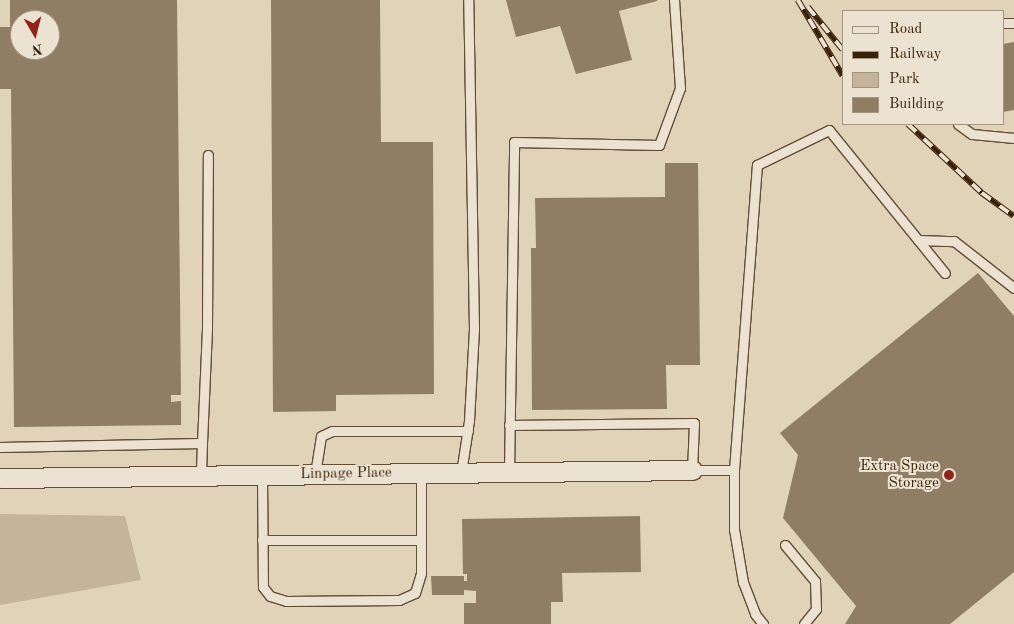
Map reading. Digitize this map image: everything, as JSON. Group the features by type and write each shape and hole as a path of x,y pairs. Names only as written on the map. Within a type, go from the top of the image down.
{"street":[{"name":"Linpage Place","path":"0,478 692,470"}],"lane":[{"path":"461,472 468,431 474,329 468,0"},
{"path":"508,472 514,142 659,145 680,88 674,0"},
{"path":"959,125 972,134 1014,138"},
{"path":"763,624 755,614 743,582 734,529 734,470 757,165 830,130 945,273"},
{"path":"201,475 207,328 208,155"},
{"path":"918,240 954,241 1014,288"},
{"path":"509,425 694,423 692,470 734,470"},
{"path":"315,474 321,436 332,431 468,431"},
{"path":"0,448 202,443"},
{"path":"262,475 263,587 270,596 286,602 399,600 415,593 420,573 420,473"},
{"path":"262,540 421,540"},
{"path":"785,545 815,581 816,609 804,624"}],"green space":[{"path":"0,514 125,516 141,580 0,605"}],"building":[{"path":"10,0 177,0 181,395 171,395 171,402 181,401 181,425 14,427 11,89 0,89 0,27 10,27 10,60 60,60 60,10 10,10"},
{"path":"271,0 380,0 381,142 433,142 434,394 336,395 336,411 273,412"},
{"path":"506,0 657,1 619,11 632,60 576,74 560,26 516,37"},
{"path":"1014,42 1014,110 1004,112 1004,44"},
{"path":"665,163 698,163 700,365 666,365 667,409 532,410 531,248 536,248 535,198 665,197"},
{"path":"978,273 1014,316 1014,572 950,624 845,624 856,606 783,518 798,455 780,433"},
{"path":"640,516 641,572 562,573 563,602 551,602 551,624 464,624 464,603 476,603 476,591 464,590 464,595 432,595 431,576 464,576 464,581 467,581 467,574 463,574 462,519"}],"railway":[{"path":"798,0 842,74"},
{"path":"808,7 842,49"},
{"path":"909,125 982,193 1014,216"}],"place":[{"name":"Extra Space Storage","path":"949,475"}]}
